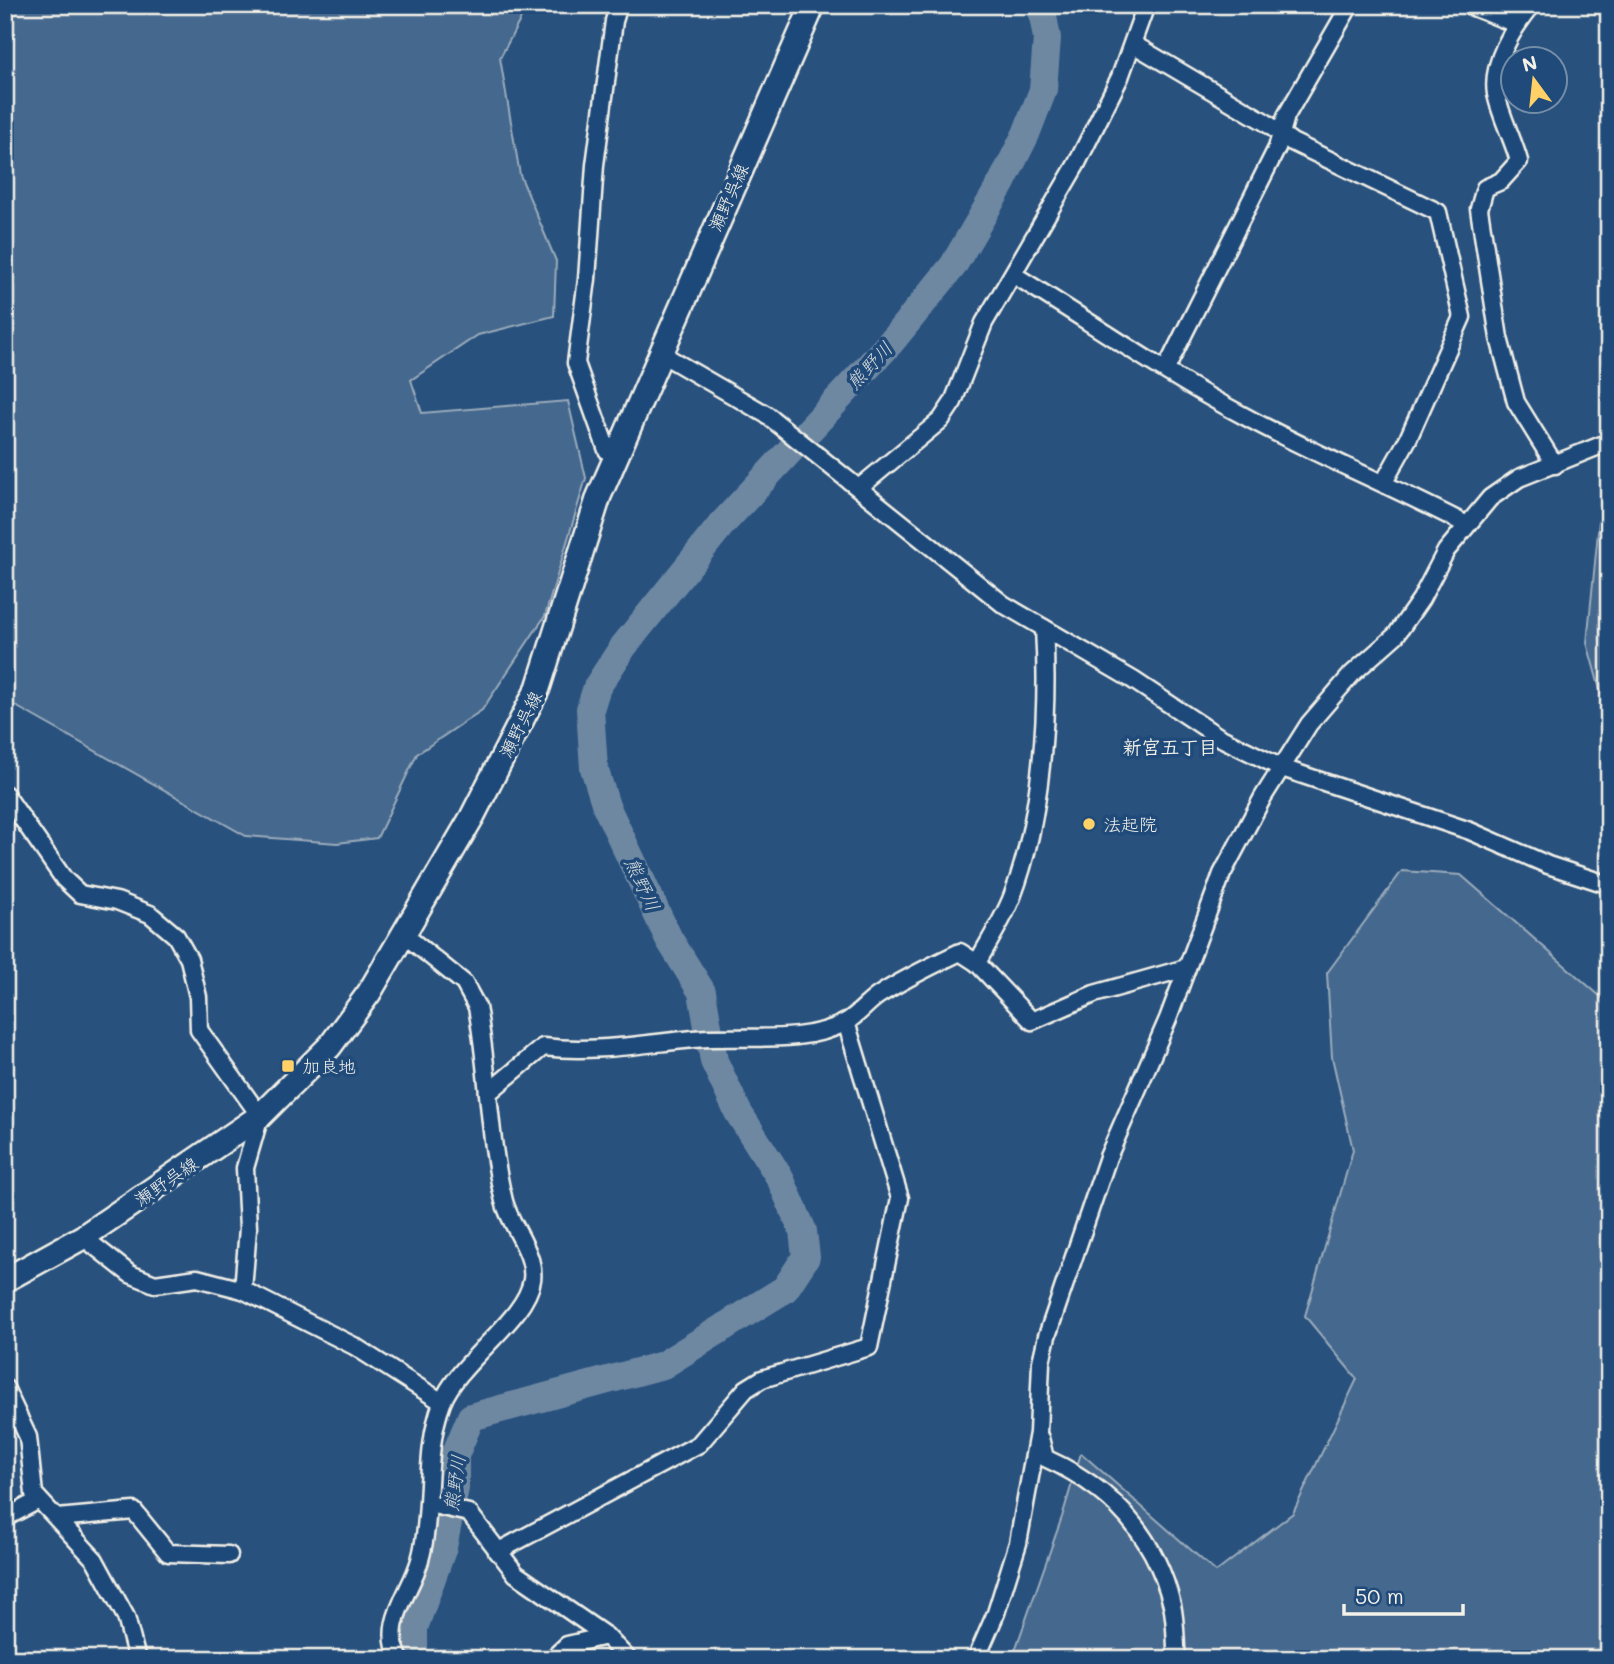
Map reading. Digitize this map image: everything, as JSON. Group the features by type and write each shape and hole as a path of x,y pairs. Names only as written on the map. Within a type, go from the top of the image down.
{"main road":[{"name":"瀬野呉線","path":"5,1280 83,1237 260,1116 330,1046 369,993 472,817 538,688 599,496 813,5"}],"street":[{"path":"615,458 607,450 576,363 587,279 595,165 614,21 619,5"},
{"path":"859,488 941,420 953,402 984,323 1076,165 1133,44 1146,5"},
{"path":"1166,369 1281,135 1286,117 1350,5"},
{"path":"1468,5 1516,24"},
{"path":"1532,5 1516,24 1495,78 1497,96 1519,161 1501,181 1485,188 1479,209 1499,338 1516,402 1555,465"},
{"path":"1133,44 1265,122 1281,135 1438,212 1462,317 1408,439 1403,443 1384,482"},
{"path":"1014,275 1246,418 1384,482 1466,525"},
{"path":"660,353 767,415 1003,604 1133,680 1219,737 1282,768 1470,831 1548,864 1609,885"},
{"path":"976,1659 996,1613 1018,1543 1038,1433 1041,1362 1047,1336 1108,1157 1231,853 1309,724 1352,674 1396,635 1421,599 1446,551 1490,498 1520,478 1609,442"},
{"path":"977,963 1012,895 1032,818 1044,730 1047,678 1044,628"},
{"path":"5,794 64,879 80,894 117,901 150,914 176,936 189,959 198,997 199,1030 260,1116 245,1168 248,1228 243,1290"},
{"path":"400,1659 392,1645 395,1619 420,1563 435,1506 435,1434 442,1402 462,1372 523,1303 532,1279 526,1250 508,1215 500,1183 477,1007 464,983 402,933"},
{"path":"488,1093 544,1047 571,1051 636,1047 695,1038 727,1040 801,1035 846,1022 878,995 960,952 977,963 1032,1021 1094,994 1186,968"},
{"path":"497,1552 699,1444 747,1389 762,1379 869,1347 900,1198 846,1022"},
{"path":"83,1237 130,1274 155,1284 197,1278 243,1290 354,1346 442,1402"},
{"path":"5,1388 28,1437 34,1494 95,1560 126,1617 136,1659"},
{"path":"5,1429 20,1420"},
{"path":"1038,1433 1045,1458 1099,1487 1140,1531 1164,1577 1172,1608 1177,1659"},
{"path":"5,1518 39,1500"},
{"path":"435,1506 468,1513 516,1574 606,1636 628,1659"},
{"path":"57,1518 134,1511 168,1553 229,1555"},
{"path":"552,1659 566,1645 606,1636"}],"shaded area":[{"path":"5,5 528,5 500,58 520,175 556,261 554,316 478,335 411,380 422,413 568,401 586,478 545,616 482,710 417,754 377,838 337,843 246,836 5,700"},
{"path":"1609,514 1609,722 1587,643 1599,522"},
{"path":"1402,871 1461,875 1609,1004 1609,1659 1012,1659 1062,1517 1081,1453 1216,1572 1293,1513 1357,1379 1305,1316 1353,1150 1332,1057 1327,973"}],"waterway":[{"name":"熊野川","path":"414,1659 414,1628 443,1547 455,1488 455,1455 471,1417 663,1365 785,1289 806,1257 803,1231 780,1178 738,1112 714,1061 702,992 669,939 606,806 594,768 590,709 597,687 623,647 722,524 891,342 953,266 1001,184 1026,134 1043,90 1047,38 1041,5"}],"place":[{"name":"法起院","path":"1089,824"},
{"name":"加良地","path":"288,1066"}],"district":[{"name":"新宮五丁目","path":"1170,746"}]}
